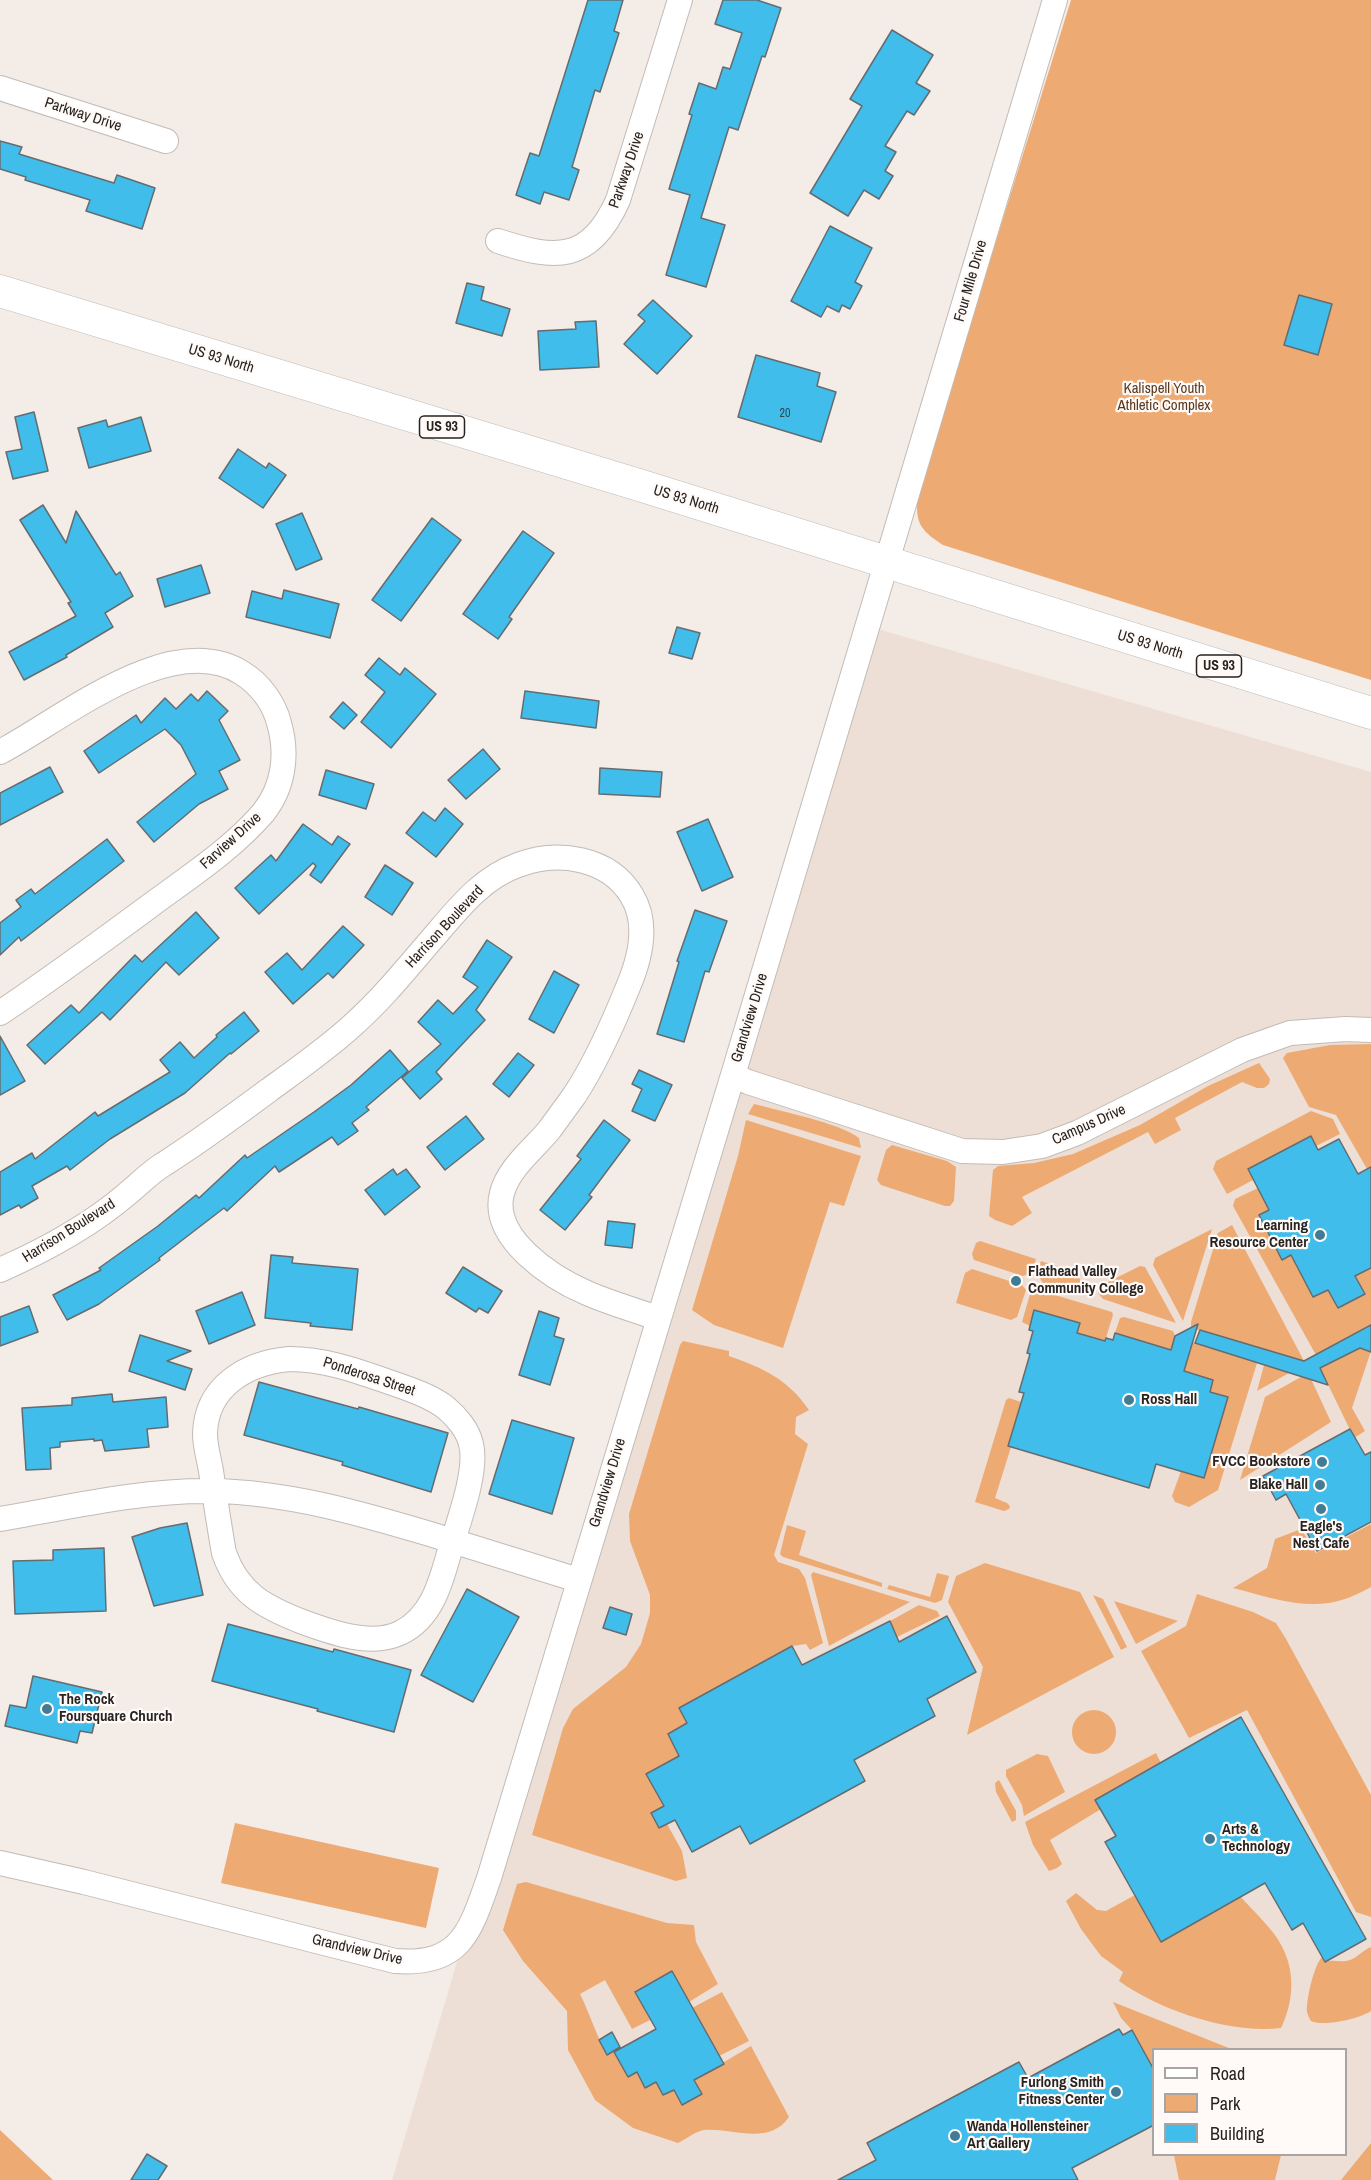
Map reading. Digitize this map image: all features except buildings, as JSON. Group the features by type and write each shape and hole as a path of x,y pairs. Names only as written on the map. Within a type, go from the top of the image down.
{"main road":[{"name":"US 93 North","path":"0,291 1371,713"}],"street":[{"name":"Parkway Drive","path":"498,241 528,251 546,254 564,253 586,243 603,228 618,200 680,0"},
{"name":"Four Mile Drive","path":"885,562 1055,0"},
{"name":"Parkway Drive","path":"0,88 166,141"},
{"name":"Grandview Drive","path":"0,1863 395,1961 415,1962 434,1959 451,1951 464,1937 474,1920 494,1861 733,1075 885,562"},
{"name":"Farview Drive","path":"0,752 122,681 162,666 205,660 236,669 261,689 278,719 284,750 280,782 273,797 263,812 238,838 41,986 0,1013"},
{"name":"Harrison Boulevard","path":"0,1270 45,1248 87,1222 127,1194 144,1177 184,1152 319,1054 388,990 479,887 518,864 561,857 582,860 602,868 619,880 632,896 640,915 641,945 633,976 587,1074 576,1094 549,1130 509,1177 502,1193 500,1209 504,1225 512,1239 524,1252 553,1274 585,1293 658,1318"},
{"name":"Campus Drive","path":"733,1075 748,1082 962,1151 1003,1152 1042,1146 1077,1133 1242,1050 1290,1033 1346,1029 1371,1030"},
{"name":"Ponderosa Street","path":"290,1359 321,1361 353,1369 425,1396 446,1408 466,1430 471,1444 472,1459 467,1488 452,1541 436,1593 421,1618 411,1627 386,1638 358,1637 313,1626 283,1614 257,1599 236,1578 224,1553 214,1491 205,1434 209,1414 223,1388 246,1370 260,1364 290,1359"},
{"path":"0,1519 146,1494 214,1491 264,1494 323,1504 380,1519 578,1580"}],"shaded area":[{"name":"Flathead Valley Community College","path":"857,623 1371,772 1371,2180 392,2180"}],"green space":[{"name":"Kalispell Youth Athletic Complex","path":"1071,0 1371,0 1371,680 943,545 928,534 920,523 917,510 918,492"},
{"path":"1371,1044 1371,1167 1367,1169 1336,1115 1309,1107 1283,1058 1287,1053 1330,1045"},
{"path":"1259,1063 1270,1079 1269,1084 1264,1088 1257,1088 1242,1082 1175,1118 1181,1130 1155,1144 1148,1132 1022,1197 1032,1213 1012,1226 989,1216 993,1170 998,1166 1034,1163 1073,1154 1140,1125 1208,1086"},
{"path":"754,1104 838,1127 859,1138 861,1148 748,1114"},
{"path":"1311,1111 1333,1119 1340,1134 1316,1146 1310,1136 1248,1169 1253,1180 1227,1194 1213,1169 1216,1161"},
{"path":"746,1120 861,1156 844,1206 830,1202 783,1348 714,1325 692,1310 738,1156"},
{"path":"892,1145 947,1161 956,1167 954,1201 950,1206 881,1185 877,1180 886,1150"},
{"path":"1258,1188 1269,1210 1259,1216 1282,1260 1291,1255 1313,1297 1328,1290 1338,1308 1364,1294 1355,1276 1371,1268 1371,1325 1316,1355 1233,1206 1235,1199"},
{"path":"1232,1225 1304,1361 1191,1328 1218,1233"},
{"path":"1212,1229 1183,1321 1153,1265 1155,1258"},
{"path":"980,1241 1036,1259 1032,1273 1023,1276 974,1260 972,1254 976,1243"},
{"path":"1041,1261 1075,1272 1085,1287 1077,1292 1043,1283 1037,1274"},
{"path":"1140,1266 1145,1267 1176,1323 1103,1299 1098,1293 1100,1286"},
{"path":"972,1269 1022,1285 1026,1290 1017,1317 1011,1320 956,1303 965,1273"},
{"path":"1038,1290 1112,1312 1105,1341 1077,1333 1080,1323 1035,1310 1030,1326 1022,1322 1030,1294"},
{"path":"1124,1317 1173,1331 1175,1336 1171,1350 1115,1333 1120,1318"},
{"path":"683,1341 729,1351 729,1356 764,1370 792,1390 809,1410 796,1417 795,1434 808,1444 774,1555 778,1562 799,1569 805,1578 823,1643 810,1650 806,1644 792,1646 679,1708 687,1723 668,1734 679,1756 646,1774 664,1806 659,1828 667,1824 682,1851 687,1878 676,1881 532,1835 563,1728 573,1709 626,1667 641,1644 650,1613 650,1595 630,1541 629,1514"},
{"path":"1192,1342 1257,1363 1218,1490 1189,1507 1175,1502 1172,1496 1181,1471 1204,1478 1228,1397 1210,1392 1213,1380 1184,1371"},
{"path":"1360,1348 1371,1351 1352,1408 1365,1431 1354,1438 1320,1368"},
{"path":"1264,1365 1289,1373 1257,1391"},
{"path":"1301,1377 1311,1379 1331,1422 1240,1480 1265,1397"},
{"path":"1009,1398 1021,1402 1008,1446 1011,1447 995,1498 1010,1506 1004,1511 975,1502 1006,1400"},
{"path":"1371,1524 1371,1587 1355,1595 1331,1603 1303,1604 1233,1588 1267,1568 1275,1539 1301,1529 1316,1553"},
{"path":"787,1525 806,1531 799,1555 882,1583 882,1587 783,1557 780,1554"},
{"path":"985,1563 1080,1592 1114,1657 967,1735 983,1667 948,1602 956,1576"},
{"path":"813,1572 910,1602 829,1646 811,1575"},
{"path":"937,1573 949,1576 942,1600 935,1603 887,1589 889,1585 930,1597"},
{"path":"1197,1594 1253,1612 1276,1623 1371,1795 1371,1917 1356,1912 1247,1710 1189,1738 1141,1651 1186,1626"},
{"path":"1093,1595 1103,1599 1127,1647 1121,1650"},
{"path":"1114,1601 1178,1621 1136,1644"},
{"path":"919,1605 937,1611 940,1616 897,1637 890,1621"},
{"path":"1094,1710 1110,1716 1116,1732 1110,1748 1094,1754 1078,1748 1072,1732 1078,1716"},
{"path":"1156,1753 1161,1763 1101,1809 1050,1840 1062,1864 1049,1871 1033,1845 1025,1822"},
{"path":"1037,1754 1048,1756 1065,1792 1024,1816 1022,1805 1006,1776 1006,1770"},
{"path":"999,1780 1016,1811 1016,1820 1012,1822 996,1792 995,1783"},
{"path":"235,1823 439,1868 426,1928 221,1883"},
{"path":"526,1882 667,1923 694,1925 696,1942 718,1984 689,2002 672,1971 635,1991 650,2020 632,2029 605,1980 580,1994 607,2054 614,2051 628,2077 637,2072 645,2088 656,2082 673,2090 682,2105 702,2094 694,2080 751,2046 789,2117 781,2126 772,2131 750,2134 704,2130 678,2143 633,2128 595,2100 568,2050 567,2011 523,1961 503,1930 517,1884"},
{"path":"1076,1893 1097,1910 1106,1911 1135,1895 1241,1897 1277,1938 1289,1964 1291,1996 1281,2028 1240,2027 1197,2018 1155,2002 1119,1981 1123,1972 1101,1956 1081,1929 1066,1901"},
{"path":"1371,1947 1371,2011 1341,2021 1317,2023 1311,2021 1307,2012 1308,1999 1313,1975 1322,1957 1325,1962 1347,1961"},
{"path":"722,1992 749,2041 719,2056 692,2008"},
{"path":"1113,2002 1228,2048 1152,2048 1152,2068 1132,2030 1121,2018"},
{"path":"0,2130 53,2180 0,2180"},
{"path":"1371,2143 1371,2180 1341,2180"},
{"path":"1174,2156 1281,2156 1275,2180 1179,2180"}],"place":[{"name":"Learning Resource Center","path":"1320,1235"},
{"name":"Flathead Valley Community College","path":"1016,1281"},
{"name":"Ross Hall","path":"1129,1400"},
{"name":"FVCC Bookstore","path":"1322,1462"},
{"name":"Blake Hall","path":"1320,1485"},
{"name":"Eagle's Nest Cafe","path":"1321,1509"},
{"name":"The Rock Foursquare Church","path":"47,1709"},
{"name":"Arts & Technology","path":"1210,1839"},
{"name":"Furlong Smith Fitness Center","path":"1116,2092"},
{"name":"Wanda Hollensteiner Art Gallery","path":"955,2136"}]}
